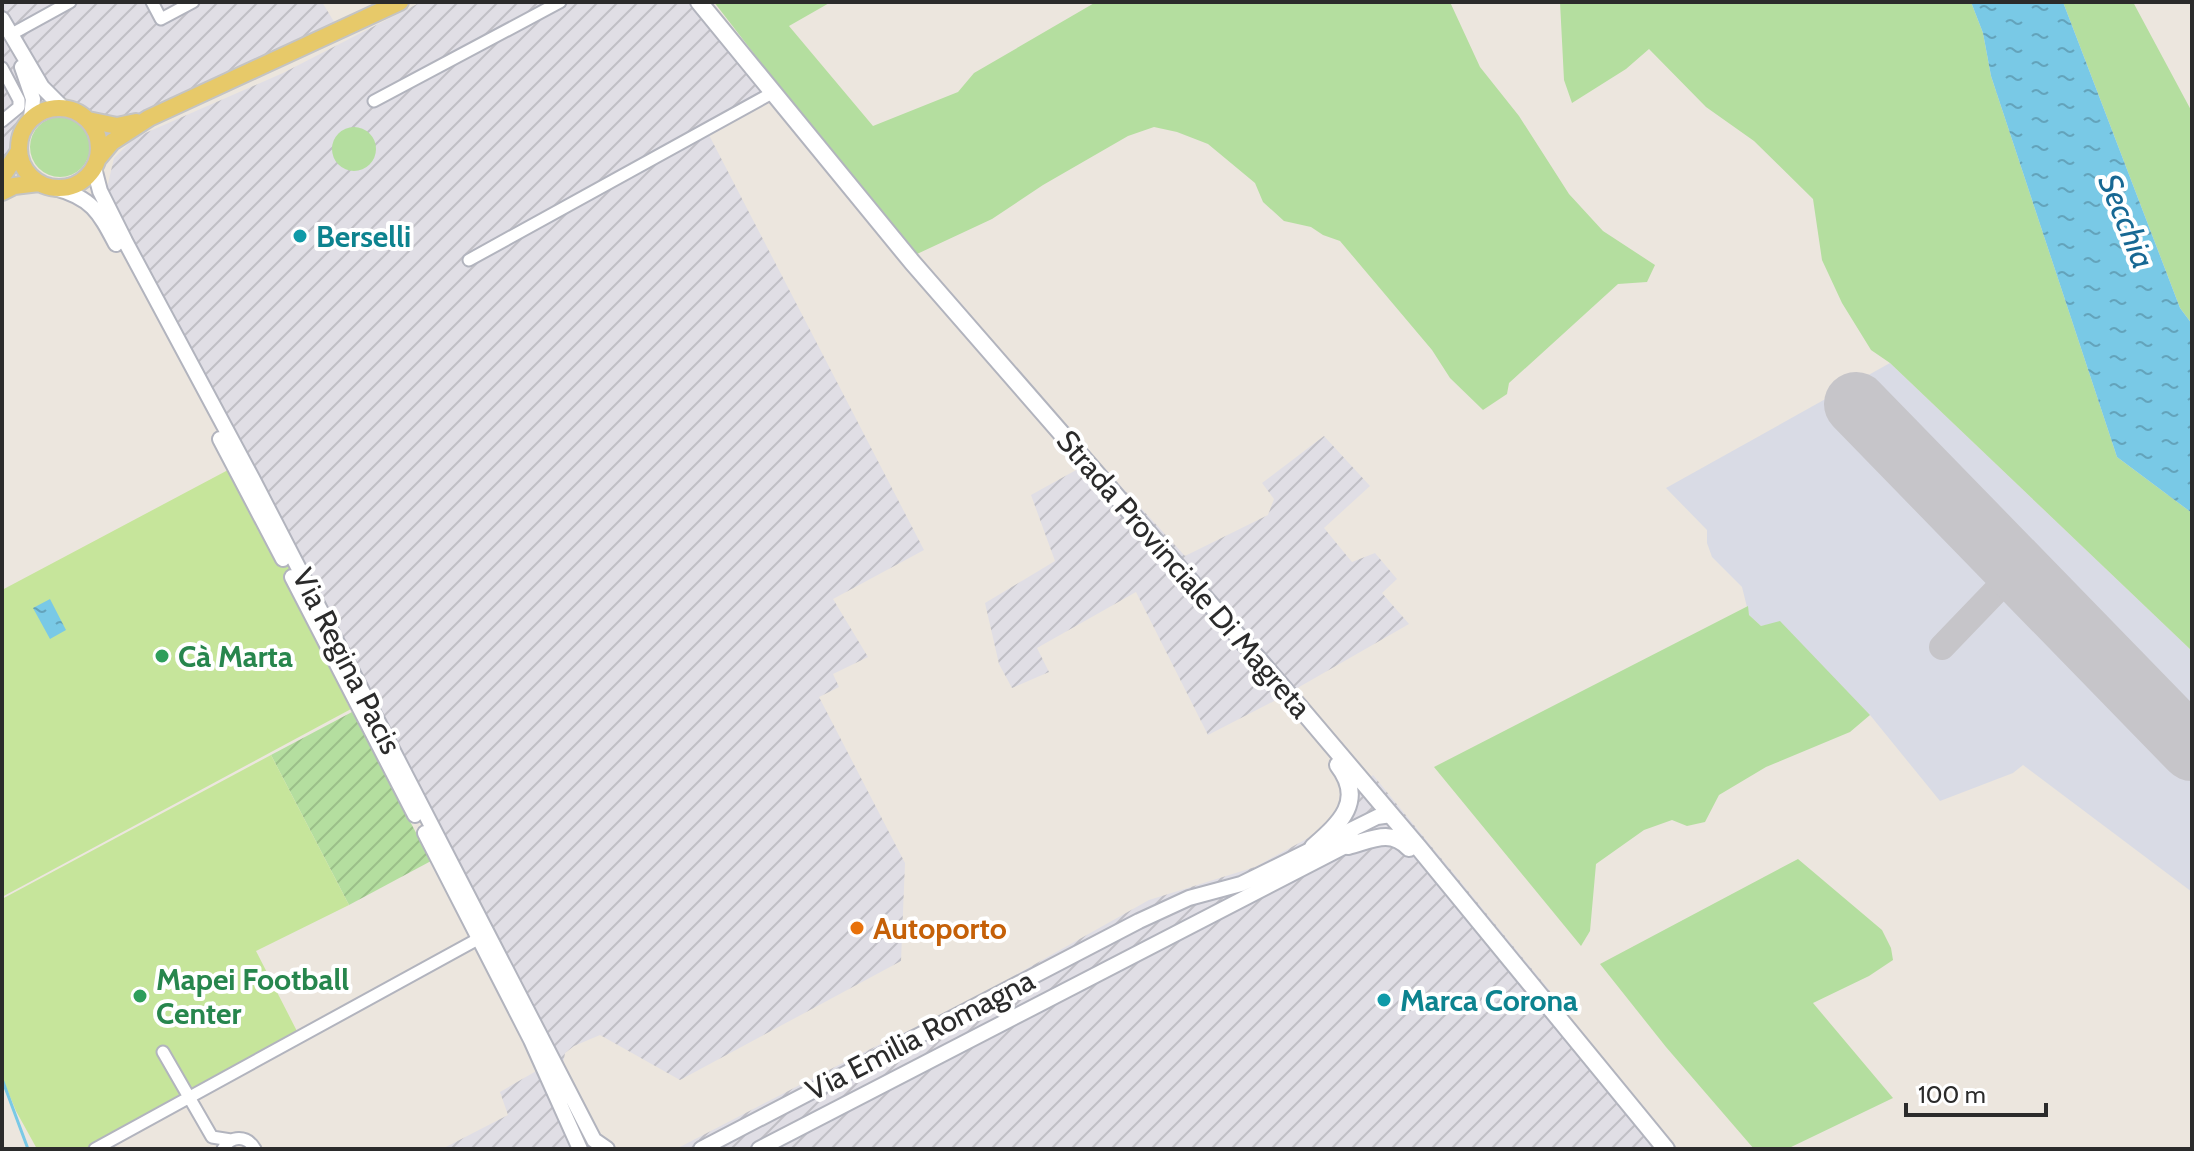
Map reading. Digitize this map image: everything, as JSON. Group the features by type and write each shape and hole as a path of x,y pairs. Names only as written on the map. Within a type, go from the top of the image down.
{"main road":[{"path":"2,192 14,186 77,184 112,142 149,118 400,2"},
{"name":"Strada Provinciale Di Magreta","path":"699,2 912,262 1178,565 1391,815 1666,1149"},
{"path":"47,185 25,169 19,151 21,133 31,118 46,110 63,108 77,111 88,120 98,139 96,164"},
{"path":"88,120 117,126 149,118"},
{"path":"2,177 19,151"},
{"path":"1303,711 1309,730 1343,772 1351,799 1337,826 1313,847"},
{"path":"1348,846 1386,835 1397,837 1449,897 1460,899"}],"street":[{"path":"12,37 70,2"},
{"path":"152,2 161,19 193,2"},
{"path":"374,101 560,2"},
{"path":"2,19 47,95 63,108"},
{"path":"12,37 33,99 31,118"},
{"path":"2,68 19,100 19,107 7,118"},
{"path":"469,260 772,93"},
{"name":"Via Regina Pacis","path":"96,164 100,191 125,241 252,478 587,1127 594,1140 607,1149"},
{"name":"Via Regina Pacis","path":"47,185 85,199 103,219 258,511 531,1040 580,1149"},
{"name":"Via Emilia Romagna","path":"759,1149 1348,846 1391,815"},
{"name":"Via Emilia Romagna","path":"701,1149 1139,921 1189,898 1241,884 1377,817 1391,815"},
{"path":"1139,921 1150,921 1156,927 1159,943"},
{"path":"95,1149 478,939"},
{"path":"163,1052 212,1137 227,1145 243,1138 255,1149"}],"shaded area":[{"path":"2,2 322,2 336,25 131,120 103,118 74,100 55,97 24,110 14,129 11,150 2,172"},
{"path":"421,2 691,2 770,100 709,135 924,550 833,599 868,657 833,674 839,687 819,697 905,863 901,961 680,1080 600,1035 565,1053 562,1070 117,214 107,188 114,158 134,138 283,73"},
{"path":"1890,363 2192,651 2192,892 2023,765 2013,773 1940,801 1870,715 1780,622 1761,626 1749,615 1742,587 1712,557 1707,530 1666,488"},
{"path":"1324,436 1370,486 1324,528 1352,562 1375,553 1397,579 1382,593 1409,624 1280,698 1208,735 1136,592 1037,648 1049,672 1012,688 999,664 985,603 1055,561 1031,495 1096,459 1185,556 1268,515 1274,499 1262,483"},
{"path":"1373,775 1554,996 1562,1013 1675,1149 676,1149 966,1003 1149,900 1255,867 1312,836"},
{"path":"538,1070 577,1149 442,1149 508,1115 500,1092"}],"green space":[{"path":"714,2 831,2 789,26 873,126 958,92 974,73 1096,2 1450,2 1480,67 1519,116 1569,194 1603,231 1655,265 1647,282 1618,284 1509,383 1507,394 1483,410 1450,378 1432,350 1340,241 1311,227 1284,221 1263,202 1255,183 1208,144 1177,132 1154,127 1128,136 1043,185 992,219 917,254 832,155"},
{"path":"1560,2 1971,2 1983,33 1991,76 2117,457 2192,513 2192,651 1890,363 1871,350 1842,303 1822,260 1813,199 1754,141 1706,107 1649,49 1626,69 1572,103 1564,80"},
{"path":"2063,2 2133,2 2192,112 2192,324 2180,308"},
{"path":"60,117 72,119 81,126 88,135 88,159 81,168 72,175 60,177 48,175 39,168 32,159 30,147 32,135 39,126 48,119"},
{"path":"354,127 369,134 376,149 369,164 354,171 339,164 332,149 339,134"},
{"name":"Cà Marta","path":"228,470 245,485 348,679 347,703 351,709 2,897 2,590"},
{"path":"1748,606 1749,615 1761,626 1780,621 1870,715 1850,732 1766,767 1719,795 1705,822 1687,826 1672,820 1644,830 1596,864 1590,931 1581,946 1434,767"},
{"path":"352,712 431,861 349,905 271,755"},
{"name":"Mapei Football Center","path":"271,755 349,905 256,951 302,1041 105,1149 37,1149 2,1077 2,899"},
{"path":"1798,859 1882,930 1891,948 1893,960 1869,976 1813,1003 1893,1098 1787,1149 1754,1149 1600,964"}],"water":[{"name":"Secchia","path":"1971,2 2063,2 2180,308 2192,324 2192,513 2117,457 1991,76 1983,33"},
{"path":"50,599 66,630 50,639 33,608"}],"waterway":[{"path":"2,1079 28,1149"}],"taxiway":[{"path":"1942,647 2017,569"}],"runway":[{"path":"1856,404 2192,749"}],"place":[{"name":"Berselli","path":"300,236"},
{"name":"Cà Marta","path":"162,656"},
{"name":"Autoporto","path":"857,928"},
{"name":"Mapei Football Center","path":"140,996"},
{"name":"Marca Corona","path":"1384,1000"}]}
